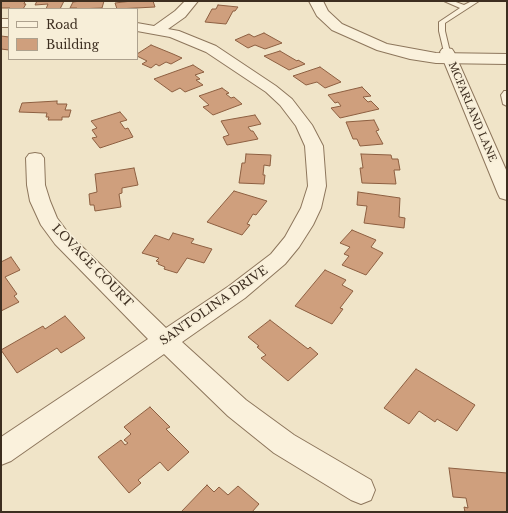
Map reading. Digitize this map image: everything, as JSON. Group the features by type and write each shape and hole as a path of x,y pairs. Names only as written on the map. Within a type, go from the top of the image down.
{"street":[{"path":"158,30 183,11 192,1"},
{"path":"316,1 322,14 343,31 365,41 400,52 507,59"},
{"path":"325,1 334,14 342,21 371,36 408,47 448,55 507,52"},
{"name":"SANTOLINA DRIVE","path":"1,452 248,284 283,253 303,225 311,208 317,186 318,165 314,146 304,124 293,109 275,92 211,49 158,30 138,27"},
{"name":"MCFARLAND LANE","path":"448,55 505,186"},
{"name":"LOVAGE COURT","path":"35,158 36,185 40,201 53,228 62,239 165,341 237,408 278,440 361,490"}],"lane":[{"path":"447,1 464,7"},
{"path":"448,55 442,31 442,22 464,7 476,1"},
{"path":"507,93 505,95 507,104"}],"building":[{"path":"1,1 25,1 24,4 26,4 24,8 1,8"},
{"path":"37,1 64,1 60,8 46,8 48,4 35,5"},
{"path":"104,1 102,8 70,8 73,2"},
{"path":"153,1 155,7 117,8 115,3"},
{"path":"218,5 238,7 235,11 233,11 226,24 205,22 212,9 216,9"},
{"path":"264,33 282,43 265,49 255,45 248,48 235,40 249,34 254,37"},
{"path":"1,36 8,37 8,50 1,49"},
{"path":"151,45 182,58 171,64 166,62 159,66 156,64 151,68 142,64 147,61 138,56 138,53"},
{"path":"280,51 305,64 289,70 264,56"},
{"path":"193,65 204,72 195,75 200,79 196,80 203,85 185,92 180,88 172,92 154,79"},
{"path":"320,67 341,82 325,88 317,82 306,85 293,76"},
{"path":"362,87 371,96 363,97 368,102 371,101 379,109 340,118 331,108 341,106 338,102 335,103 328,95"},
{"path":"222,88 229,93 226,94 231,98 234,97 242,104 213,115 203,107 209,105 199,96"},
{"path":"57,101 57,104 67,104 65,110 71,110 69,117 62,117 62,120 48,120 49,117 46,117 47,113 19,112 22,103"},
{"path":"120,112 127,120 120,122 125,129 128,128 133,137 100,148 92,138 97,137 92,130 97,128 91,121"},
{"path":"255,115 261,124 248,127 251,131 253,131 258,139 227,145 223,137 229,135 221,121"},
{"path":"374,120 379,130 376,131 383,144 360,146 357,139 353,139 346,122"},
{"path":"246,154 271,155 270,166 264,165 264,184 239,183 242,163 245,163"},
{"path":"361,154 391,155 392,159 398,159 400,170 394,170 396,184 362,183 360,168 363,168"},
{"path":"134,168 138,185 122,188 122,193 119,194 121,207 95,211 94,205 90,205 89,194 97,192 95,174"},
{"path":"234,191 267,201 256,215 253,214 247,224 250,225 242,235 207,222"},
{"path":"358,192 400,198 399,217 405,218 404,228 364,223 367,206 357,205"},
{"path":"352,230 376,240 371,247 383,253 366,275 342,265 349,256 344,254 350,247 340,243"},
{"path":"173,233 194,239 191,243 212,249 204,263 187,258 177,273 164,269 165,267 158,264 159,262 156,261 159,258 142,253 155,235 169,240"},
{"path":"11,257 20,270 5,277 17,294 14,296 19,302 1,311 1,262"},
{"path":"325,270 346,280 342,285 353,291 340,308 343,309 332,324 295,306"},
{"path":"65,316 85,338 61,353 57,348 17,373 1,350 43,326 45,329"},
{"path":"270,320 308,349 310,347 318,354 288,381 261,358 266,355 257,347 259,346 248,337"},
{"path":"416,369 475,405 457,431 437,419 435,422 419,411 409,424 384,408"},
{"path":"150,407 170,427 166,429 189,452 168,471 160,462 138,480 141,483 129,493 98,457 121,440 125,445 128,443 124,440 131,434 124,427"},
{"path":"449,468 507,473 507,512 465,512 464,507 468,508 466,498 453,497"},
{"path":"207,485 214,492 219,487 228,495 238,486 259,504 252,512 181,512"}]}
